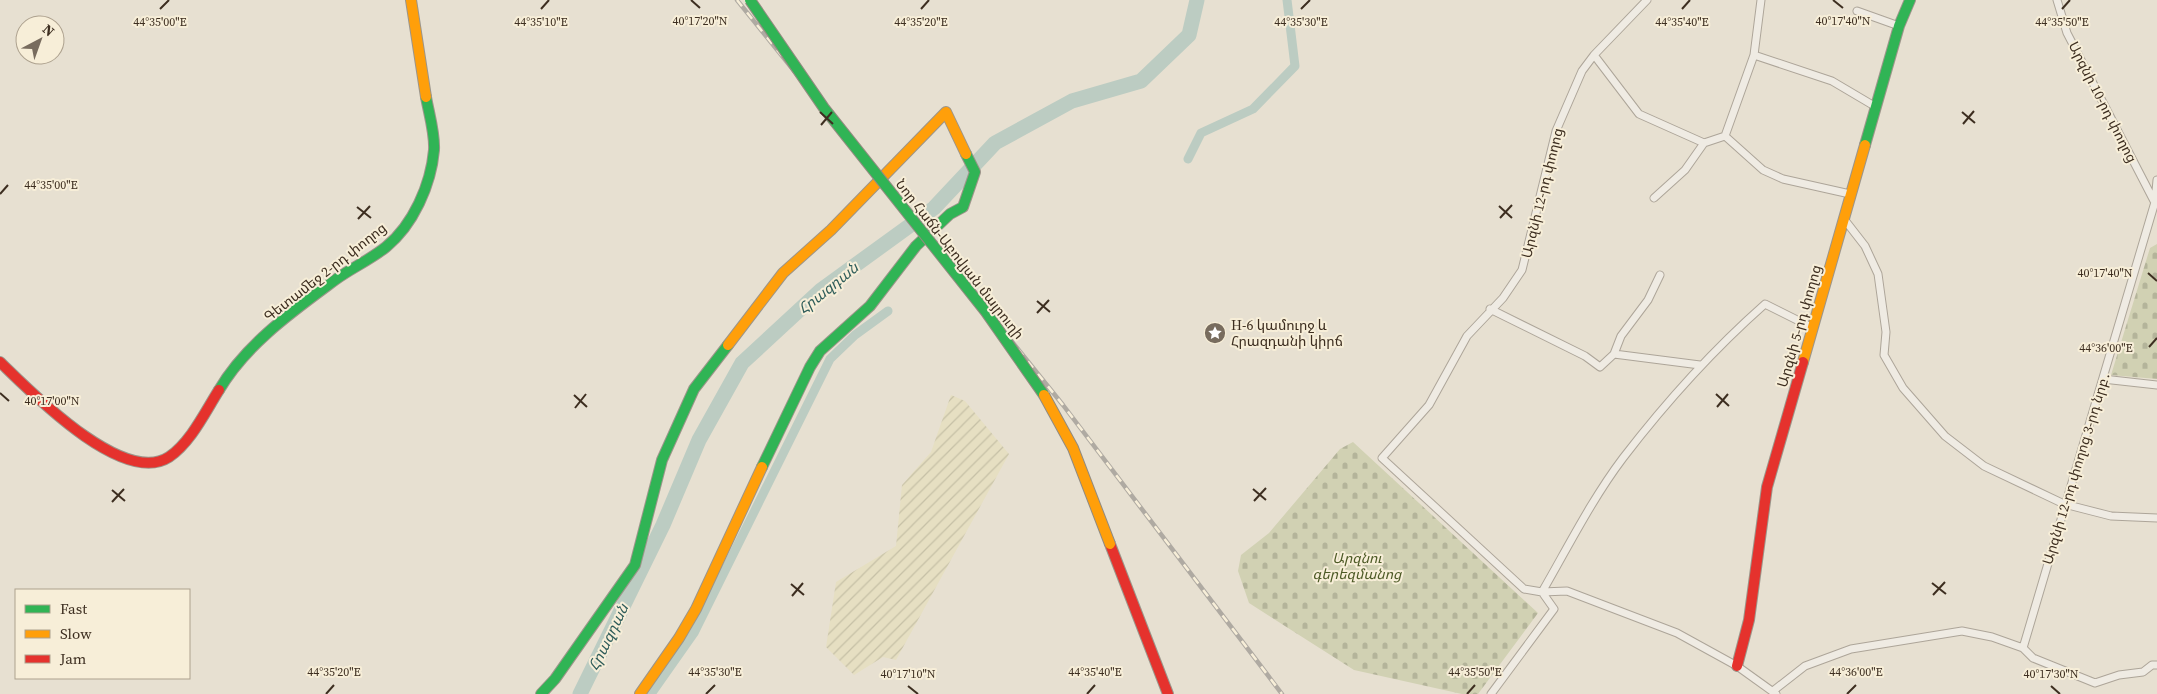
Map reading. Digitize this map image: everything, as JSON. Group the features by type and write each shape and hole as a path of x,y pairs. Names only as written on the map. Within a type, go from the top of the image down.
{"street":[{"name":"Գետամեջ 2-րդ փողոց","path":"0,362 65,421 90,440 118,455 146,462 157,462 169,457 179,449 204,414 234,366 292,312 394,240 413,214 432,168 434,148 411,0"},
{"name":"Նոր Հաճն-Աբովյան մայրուղի","path":"750,0 785,57 818,102 999,328 1036,382 1073,448 1168,694"},
{"name":"Արզնի 12-րդ փողոց","path":"1542,592 1524,589 1382,458 1429,405 1467,336 1503,298 1522,270 1528,254 1556,131 1582,71 1594,55 1647,0"},
{"path":"1724,136 1754,55 1761,0"},
{"name":"Արզնի 5-րդ փողոց","path":"1736,666 1749,620 1767,486 1899,26 1910,0"},
{"name":"Արզնի 10-րդ փողոց","path":"2057,0 2067,33 2156,204"},
{"path":"1857,11 1899,26"},
{"path":"1594,55 1639,114 1704,143"},
{"path":"1754,55 1832,82 1876,107"},
{"path":"540,694 555,679 635,565 662,460 694,389 783,273 831,230 946,112 975,172 963,207 950,214 916,246 870,306 830,340 810,367 696,609 679,638 640,694"},
{"path":"1654,198 1685,170 1704,143 1724,136"},
{"path":"1724,136 1763,170 1783,178 1850,194"},
{"name":"Արզնի 12-րդ փողոց 3-րդ նրբ․","path":"2023,648 2064,504 2104,379 2156,204 2157,180"},
{"path":"1844,219 1865,246 1878,274 1886,332 1884,355 1903,388 1945,436 1984,466 2064,504 2111,516 2157,518"},
{"path":"1490,310 1585,356 1600,367 1614,354 1621,336 1648,300 1660,275"},
{"path":"1542,592 1622,459 1700,365 1765,304 1813,328"},
{"path":"1614,354 1700,365"},
{"path":"2104,379 2157,385"},
{"path":"1542,592 1567,592 1677,633 1736,666 1775,693 1804,666 1866,646 1962,632 1992,637 2023,648 2033,658 2094,683 2119,675 2143,672 2152,665 2157,665"},
{"path":"1491,694 1554,610 1542,592"}],"shaded area":[{"path":"951,395 965,401 1009,454 896,660 883,657 854,675 826,647 836,582 896,546 902,485 931,452"}],"green space":[{"path":"2157,244 2157,379 2111,375 2150,248"},
{"name":"Արզնու գերեզմանոց","path":"1353,442 1538,613 1478,694 1462,694 1354,670 1249,603 1238,571 1241,555 1269,533 1340,449"}],"waterway":[{"name":"Հրազդան","path":"580,694 663,525 699,440 742,363 821,290 934,208 995,143 1072,101 1141,81 1189,35 1197,0"},
{"path":"1188,159 1201,133 1253,109 1295,66 1287,0"},
{"path":"651,694 694,633 830,359 855,335 888,311"}],"railway":[{"path":"737,0 1063,405 1282,694"}],"traffic: fast":[{"path":"750,0 824,108 986,312 1044,395"},
{"path":"1865,145 1899,26 1910,0"},
{"path":"219,390 230,373 271,329 335,280 386,247 396,238 412,216 425,190 434,150 434,137 426,97"},
{"path":"762,467 810,367 820,351 870,306 916,246 950,214 963,207 975,172 966,154"},
{"path":"541,694 555,679 635,565 662,460 694,389 728,345"}],"traffic: slow":[{"path":"411,0 426,97"},
{"path":"728,345 783,273 831,230 946,112 966,154"},
{"path":"1803,362 1865,145"},
{"path":"1044,395 1073,448 1110,544"},
{"path":"640,694 679,638 696,609 762,467"}],"traffic: jam":[{"path":"0,362 78,432 103,448 127,459 150,463 169,457 177,451 197,426 219,390"},
{"path":"1737,666 1749,620 1767,487 1803,362"},
{"path":"1110,544 1168,694"}],"place":[{"name":"H-6 կամուրջ և Հրազդանի կիրճ","path":"1215,333"}]}
